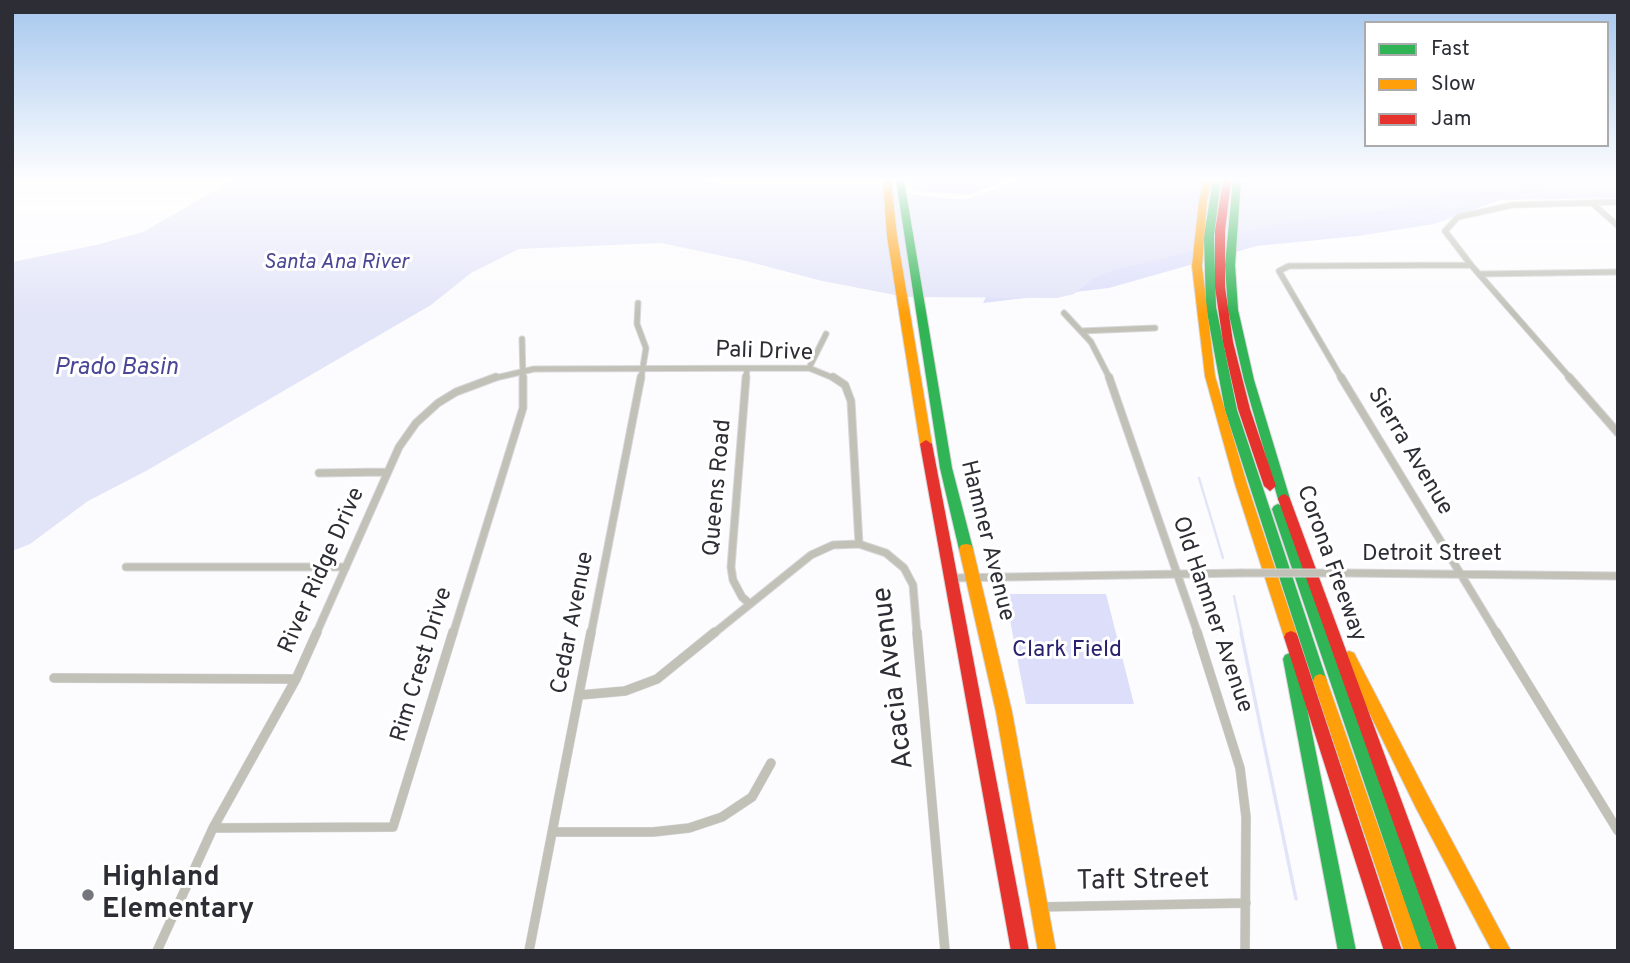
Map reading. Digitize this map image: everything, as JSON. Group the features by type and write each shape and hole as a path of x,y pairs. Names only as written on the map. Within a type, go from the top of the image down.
{"main road":[{"name":"Hamner Avenue","path":"893,225 934,494 1020,951"},
{"name":"Hamner Avenue","path":"907,225 946,468 1004,712 1047,951"},
{"name":"Corona Freeway","path":"1207,225 1214,265 1210,376 1241,484 1393,951"},
{"path":"1211,225 1209,236 1214,265 1244,409 1430,951"},
{"path":"1221,225 1211,307 1231,410 1293,603 1413,951"},
{"name":"Corona Freeway","path":"1227,225 1214,265 1233,310 1249,380 1280,487 1448,951"},
{"path":"1277,595 1347,951"},
{"path":"1320,598 1422,802 1502,951"}],"street":[{"path":"1451,225 1446,231 1471,265 1618,433"},
{"name":"Sierra Avenue","path":"1471,265 1289,266 1279,271 1618,831"},
{"path":"1479,274 1618,272"},
{"name":"Cedar Avenue","path":"529,951 643,369 646,348 637,324 638,303"},
{"name":"Old Hamner Avenue","path":"1064,313 1104,363 1115,388 1216,685 1240,768 1246,817 1245,951"},
{"path":"1081,331 1155,328"},
{"path":"809,368 826,334"},
{"name":"Rim Crest Drive","path":"213,828 393,827 523,408 522,339"},
{"name":"Pali Drive","path":"643,369 809,368 830,375 845,385 854,424 859,544"},
{"name":"River Ridge Drive","path":"157,951 213,828 296,679 387,472 399,447 416,423 438,403 478,382 522,371 643,369"},
{"name":"Queens Road","path":"747,369 731,567 733,580 742,597 750,604"},
{"path":"319,473 387,472"},
{"path":"580,695 625,691 657,679 811,555 833,545 859,544"},
{"name":"Acacia Avenue","path":"859,544 886,554 904,568 913,585 945,951"},
{"path":"126,567 346,567"},
{"name":"Detroit Street","path":"951,578 1241,573 1618,576"},
{"path":"54,678 296,679"},
{"path":"552,832 653,832 689,828 722,817 752,797 771,763"},
{"name":"Taft Street","path":"1040,907 1246,903"}],"green space":[{"path":"1022,225 1428,225 1358,236 1257,246 1109,288 983,303"},
{"name":"Clark Field","path":"1005,594 1106,594 1134,704 1026,704"}],"water":[{"path":"155,225 1276,225 1244,232 1215,246 1114,270 1094,278 1074,294 1057,298 906,297 822,281 661,243 519,249 471,273 431,305 146,471 88,501 30,544 12,551 12,262 96,245 143,232"}],"waterway":[{"path":"1199,478 1223,558"},
{"path":"1234,596 1242,634"},
{"path":"1241,632 1296,899"}],"traffic: fast":[{"path":"907,225 946,468 966,549"},
{"path":"1211,225 1211,307 1231,410 1320,681"},
{"path":"1233,225 1230,265 1233,310 1249,380 1284,499"},
{"path":"1278,509 1430,951"},
{"path":"1290,659 1347,951"}],"traffic: slow":[{"path":"891,225 926,444"},
{"path":"1201,225 1197,266 1210,376 1241,484 1291,637"},
{"path":"966,549 1004,712 1047,951"},
{"path":"1349,657 1422,802 1502,951"},
{"path":"1320,681 1413,951"}],"traffic: jam":[{"path":"1221,225 1220,287 1228,342 1244,409 1270,486"},
{"path":"926,444 1020,951"},
{"path":"1284,499 1448,951"},
{"path":"1291,637 1393,951"}],"place":[{"name":"Highland Elementary","path":"88,895"}],"water label":[{"name":"Santa Ana River","path":"336,264"},
{"name":"Prado Basin","path":"116,369"}]}
